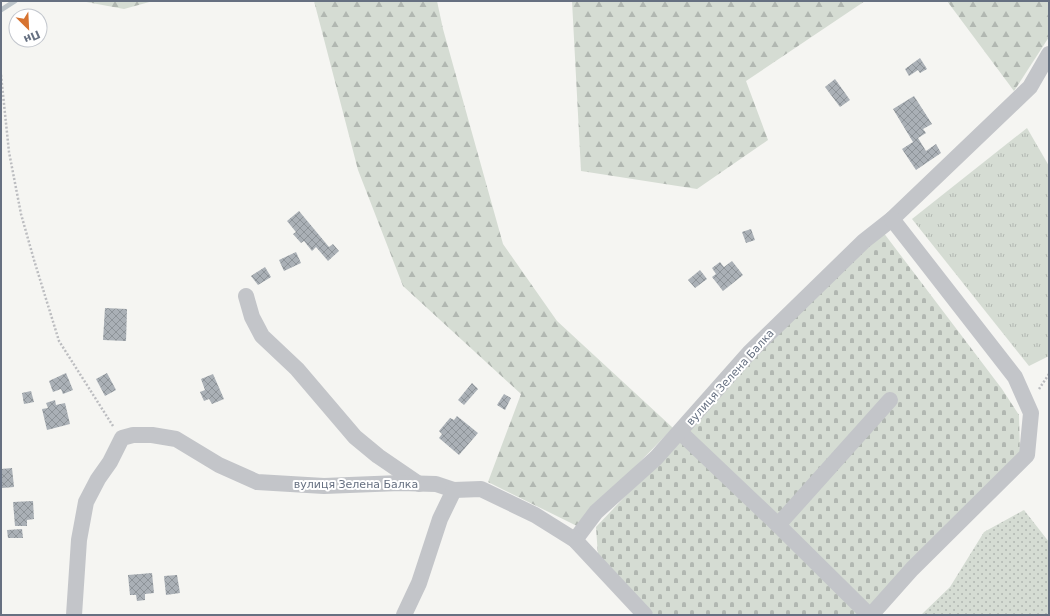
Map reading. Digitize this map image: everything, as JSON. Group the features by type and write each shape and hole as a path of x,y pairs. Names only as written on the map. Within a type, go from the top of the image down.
{"lane":[{"name":"вулиця Зелена Балка","path":"575,540 596,512 656,458 749,354 864,241 892,219 1030,87 1049,54"},
{"path":"680,432 870,615 912,568 1027,455 1031,413 1015,377 892,219"},
{"path":"246,296 252,317 262,336 297,369 355,437 378,456 419,484"},
{"path":"778,525 890,400"},
{"name":"вулиця Зелена Балка","path":"122,438 133,435 152,435 176,440 219,465 257,482 324,486 400,483 436,484 454,490 480,489 535,515 575,540 645,615"},
{"path":"74,615 79,540 86,502 98,479 110,462 122,438"},
{"path":"404,615 420,583 440,519 454,490"}],"path":[{"path":"1,74 9,152 21,214 59,341 122,438"}],"green space":[{"path":"81,1 153,1 124,9"},
{"path":"314,1 437,1 443,29 503,244 557,321 673,428 577,526 488,482 521,394 403,286 358,170"},
{"path":"572,1 865,1 746,81 768,140 697,189 581,171"},
{"path":"947,1 1049,1 1049,37 1014,91"},
{"path":"1027,128 1049,166 1049,356 1029,366 912,219"},
{"path":"883,232 1002,389 1019,415 1020,453 865,615 654,615 598,556 596,527 686,432 753,356"},
{"path":"1024,510 1049,542 1049,615 921,615 950,587 984,532"}],"building":[{"path":"920,58 927,69 920,73 918,70 909,76 905,69"},
{"path":"835,79 850,100 840,107 825,87"},
{"path":"914,96 932,124 923,129 926,133 918,138 926,151 936,144 941,153 916,170 902,149 913,142 893,109"},
{"path":"299,211 329,247 333,244 339,251 328,261 316,247 312,251 304,241 301,243 293,234 296,232 287,221"},
{"path":"751,229 755,240 746,243 742,232"},
{"path":"296,252 301,263 284,271 279,260"},
{"path":"732,261 743,275 723,291 712,277 716,274 712,268 720,262 724,267"},
{"path":"265,267 271,277 258,285 251,276"},
{"path":"700,270 707,279 695,288 688,280"},
{"path":"105,308 127,309 126,341 103,340"},
{"path":"66,373 73,390 63,394 61,389 53,392 49,381"},
{"path":"107,373 116,390 105,396 96,379"},
{"path":"213,374 224,399 212,404 209,399 204,401 200,392 205,390 201,379"},
{"path":"472,383 478,389 464,405 458,400"},
{"path":"31,391 34,402 24,404 22,393"},
{"path":"504,394 511,398 505,410 497,405"},
{"path":"55,400 56,405 65,403 70,424 47,430 42,409 48,408 46,403"},
{"path":"457,416 478,433 459,455 439,438 442,434 439,431 450,418 454,420"},
{"path":"12,468 14,487 2,488 1,469"},
{"path":"33,501 34,519 27,520 27,526 15,526 13,502"},
{"path":"22,529 23,538 8,538 7,530"},
{"path":"152,573 154,593 145,594 145,600 137,601 136,595 130,595 128,575"},
{"path":"177,575 180,593 166,595 164,576"}],"waterway":[{"path":"1,10 15,1"}]}
